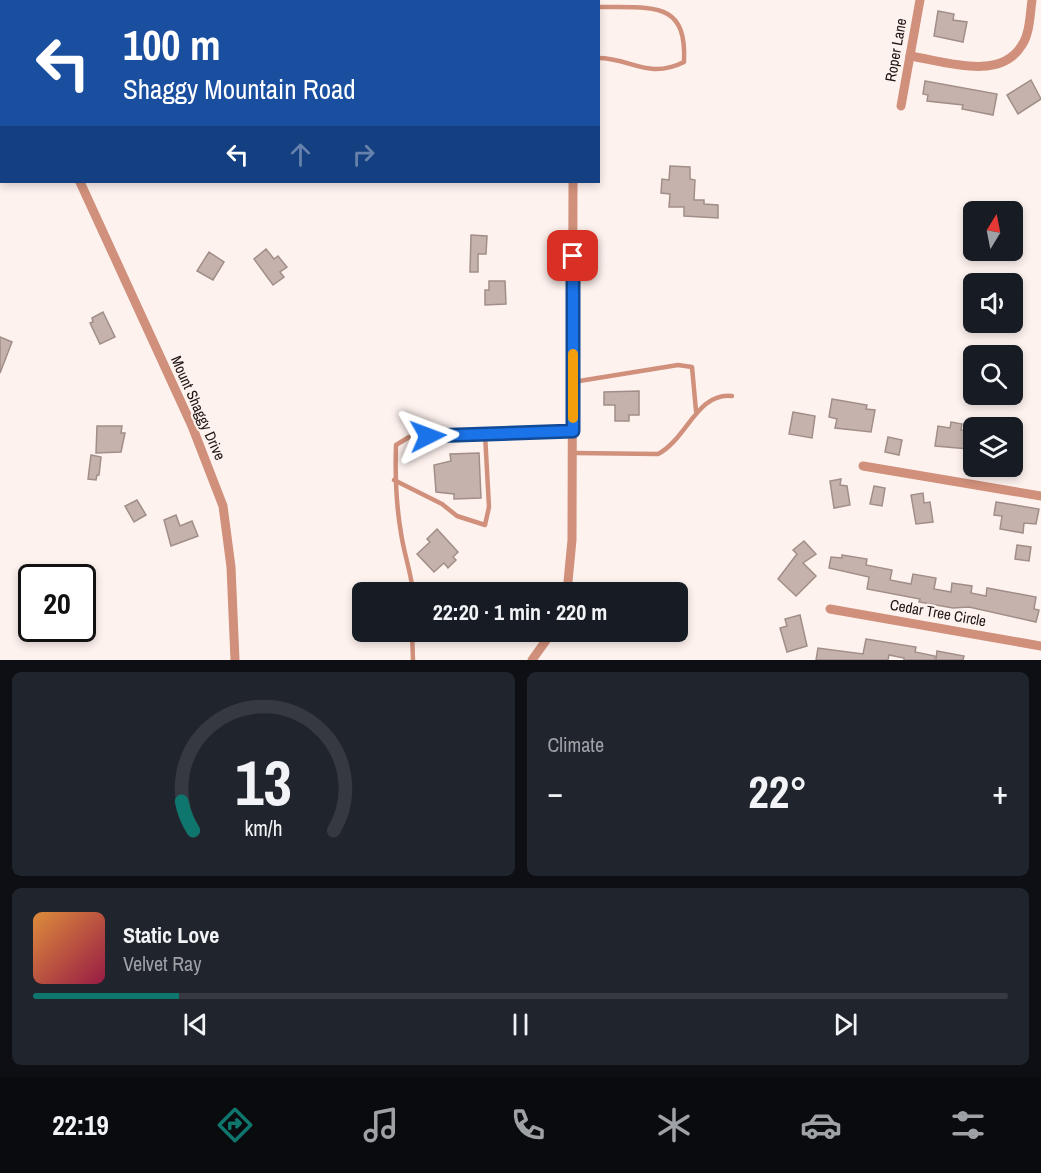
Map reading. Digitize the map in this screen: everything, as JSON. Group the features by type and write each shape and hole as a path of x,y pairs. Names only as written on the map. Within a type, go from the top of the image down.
{"street":[{"name":"Roper Lane","path":"901,106 920,0"},
{"path":"910,56 979,66 997,65 1014,54 1023,44 1032,0"},
{"name":"Mount Shaggy Drive","path":"80,183 192,426 223,506 231,567 235,660"},
{"path":"568,582 572,540 573,183"},
{"path":"863,466 1041,496"},
{"name":"Cedar Tree Circle","path":"830,609 1041,646"},
{"path":"532,660 545,642"}],"lane":[{"path":"600,7 650,7 671,10 681,21 685,38 684,62 673,68 643,69 600,58"},
{"path":"573,382 678,365 692,367 696,411"},
{"path":"573,453 658,454 670,448 689,425 696,411 715,398 732,396"},
{"path":"412,582 401,535 394,480 396,445 409,437 573,431"},
{"path":"394,480 442,504 457,516 485,525 489,507 485,434"},
{"path":"412,642 413,660"}],"building":[{"path":"938,11 954,14 953,20 967,22 963,42 934,36"},
{"path":"1031,80 1041,99 1018,114 1007,95"},
{"path":"925,81 997,94 993,115 962,109 963,105 927,101 928,95 923,94"},
{"path":"670,166 690,167 690,179 695,180 694,200 704,200 704,204 718,205 718,218 684,216 684,207 669,207 670,194 661,193 662,179 669,180"},
{"path":"471,235 487,236 486,254 478,254 478,272 470,272"},
{"path":"266,249 274,259 278,256 287,267 280,272 284,277 273,285 254,259"},
{"path":"209,252 224,262 213,280 197,271"},
{"path":"489,281 505,281 506,304 485,305 485,290 489,290"},
{"path":"103,312 115,337 100,344 90,323 93,322 92,318"},
{"path":"0,337 12,342 0,373"},
{"path":"639,391 639,415 629,415 629,421 615,421 615,405 604,405 604,392"},
{"path":"832,399 867,405 866,409 875,410 871,432 835,428 837,419 829,417"},
{"path":"793,412 815,416 812,438 789,434"},
{"path":"951,422 962,424 963,448 935,446 938,426 950,428"},
{"path":"97,426 122,426 121,433 125,433 121,452 96,453"},
{"path":"888,437 902,440 899,455 885,452"},
{"path":"479,453 481,498 454,499 454,494 436,492 434,465 451,461 450,454"},
{"path":"91,455 101,457 99,475 96,480 88,479"},
{"path":"841,479 840,485 847,486 850,505 834,508 830,481"},
{"path":"874,486 885,488 882,506 870,504"},
{"path":"923,493 924,503 930,502 933,522 916,524 911,495"},
{"path":"137,500 146,515 134,522 125,506"},
{"path":"996,502 1039,509 1036,524 1024,523 1023,533 1000,529 1002,516 994,515"},
{"path":"176,515 180,526 192,521 198,536 171,546 164,520"},
{"path":"437,529 458,552 453,557 456,560 448,568 444,563 434,572 417,554 430,542 427,539"},
{"path":"804,541 816,554 803,563 816,576 796,596 778,579 797,554 793,550"},
{"path":"1017,545 1031,547 1029,561 1015,559"},
{"path":"842,555 867,559 866,565 892,570 890,580 911,584 913,574 936,578 934,589 951,592 952,583 972,586 971,593 986,596 987,588 1036,597 1034,609 1039,610 1036,622 969,607 953,608 919,602 920,599 867,589 869,577 829,568 831,557 842,558"},
{"path":"800,615 807,646 787,652 780,628 787,626 785,619"},
{"path":"866,639 916,647 915,652 935,656 935,660 904,660 904,658 889,655 888,660 816,660 818,648 863,654"},
{"path":"937,651 964,656 963,660 936,660"}],"slow traffic":[{"path":"573,354 573,418"}],"route":[{"path":"428,436 573,431 573,256"}]}
